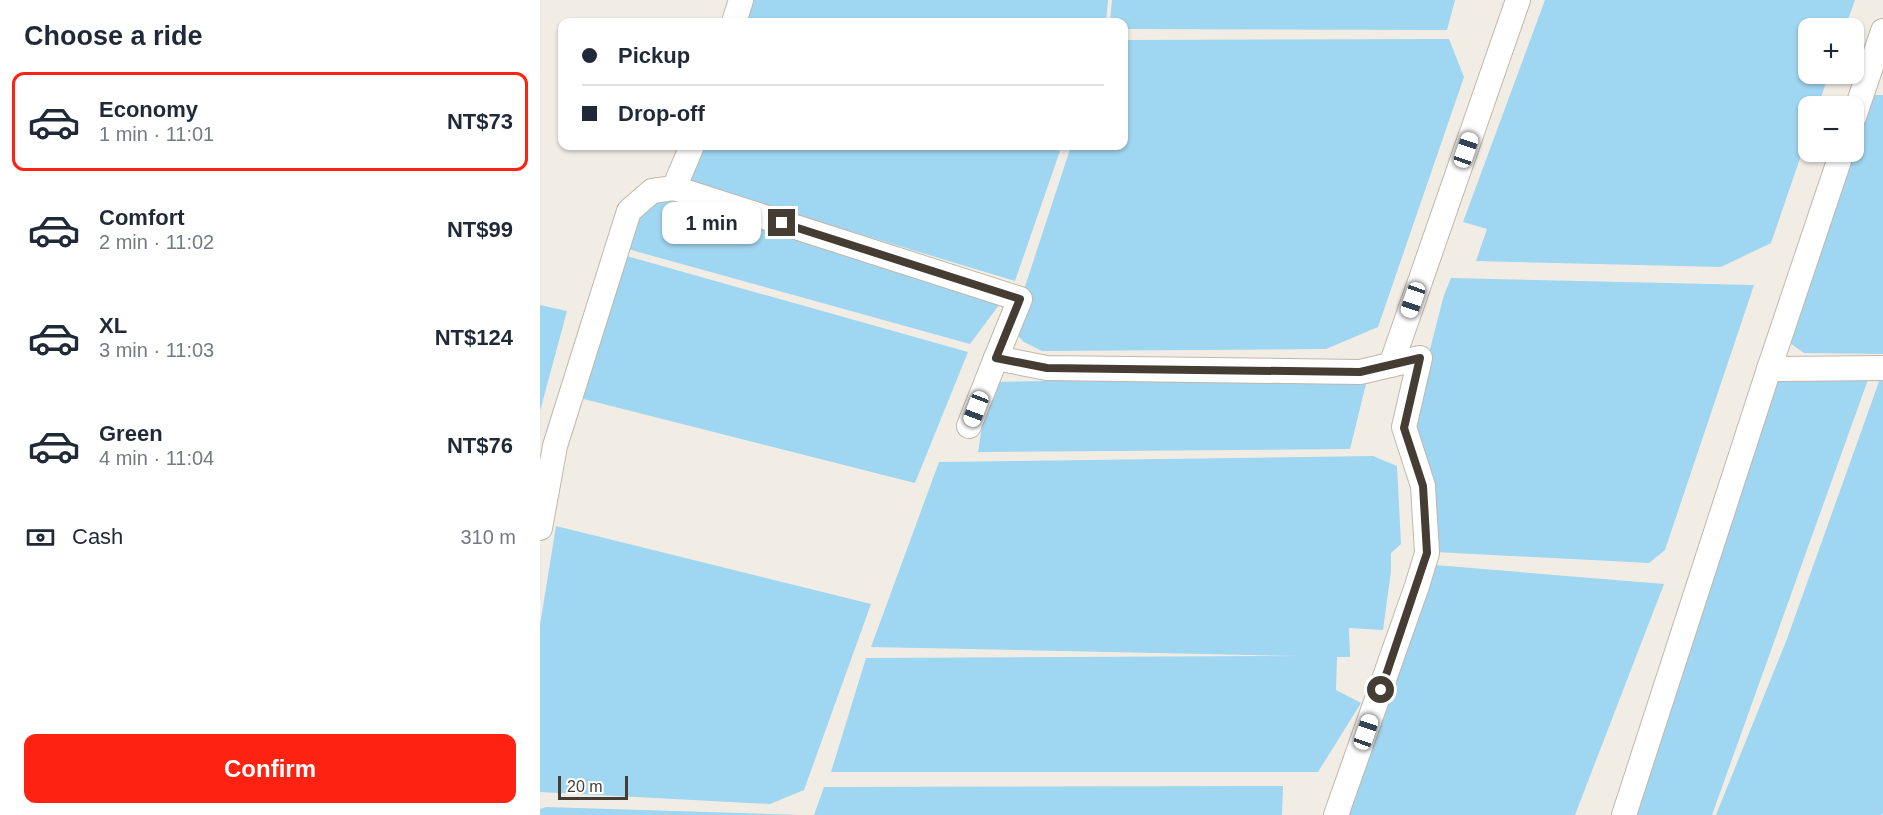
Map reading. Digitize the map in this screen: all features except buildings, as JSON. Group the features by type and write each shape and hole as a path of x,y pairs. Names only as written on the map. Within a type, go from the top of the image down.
{"lane":[{"path":"735,18 741,0"},
{"path":"1391,364 1518,0"},
{"path":"1861,96 1883,31"},
{"path":"674,188 690,150"},
{"path":"1624,815 1768,369 1839,162"},
{"path":"540,528 547,444 629,211 652,191 674,188 1020,299 969,426"},
{"path":"996,358 1047,368 1360,372 1420,358 1404,428 1423,486 1427,553 1336,815"},
{"path":"1768,369 1883,368"}],"water":[{"path":"748,0 1108,0 1106,18 744,18"},
{"path":"1112,0 1455,0 1447,30 1128,29 1128,18 1110,18"},
{"path":"1545,0 1855,0 1849,18 1798,18 1798,84 1826,84 1821,96 1798,96 1799,162 1771,243 1721,267 1476,261 1487,229 1463,222"},
{"path":"1449,39 1464,77 1378,327 1326,349 1042,351 1024,342 1013,331 1019,305 1070,150 1128,150 1128,40"},
{"path":"1883,95 1883,354 1804,353 1780,336 1833,162 1864,162 1864,96 1853,96"},
{"path":"694,150 1060,151 1015,281 684,181"},
{"path":"651,193 999,305 970,344 624,248"},
{"path":"616,253 968,352 915,483 568,395"},
{"path":"1451,278 1754,285 1665,550 1649,563 1435,552 1410,426 1444,295"},
{"path":"540,305 567,311 540,411"},
{"path":"1776,372 1870,374 1712,815 1634,815"},
{"path":"1368,376 1350,449 978,452 989,382"},
{"path":"1881,376 1883,376 1883,813 1882,815 1716,815 1787,639"},
{"path":"1373,456 1397,466 1401,544 1391,553 1391,571 1383,630 1349,628 1350,657 1337,657 1336,690 1361,703 1318,772 831,772 866,658 1299,656 871,647 939,462"},
{"path":"556,526 871,604 804,790 770,804 540,792 540,625"},
{"path":"1435,565 1664,584 1575,815 1341,815"},
{"path":"1283,786 1282,815 814,815 824,787"},
{"path":"546,807 801,815 540,815 540,809"}],"route":[{"path":"782,223 1020,299 996,358 1047,368 1360,372 1420,358 1404,428 1423,486 1427,553 1381,690"}]}
